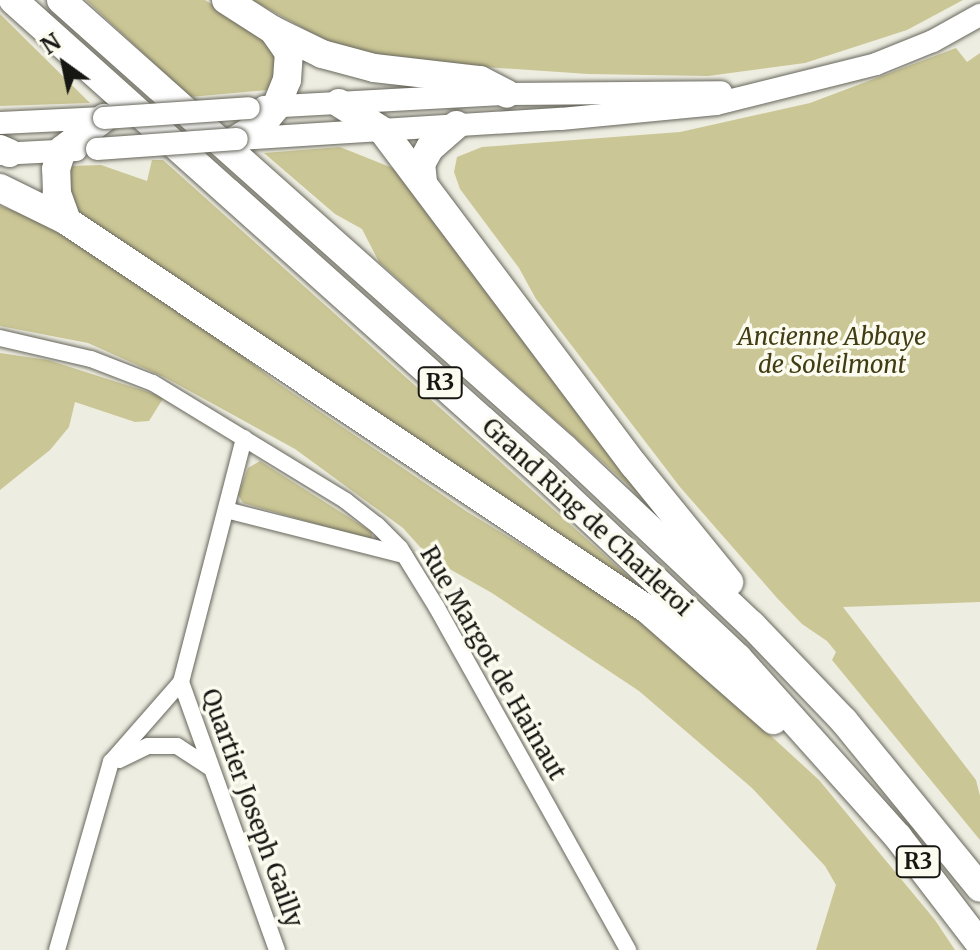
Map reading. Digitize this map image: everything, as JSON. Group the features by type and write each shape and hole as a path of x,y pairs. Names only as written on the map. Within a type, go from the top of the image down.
{"highway":[{"name":"Grand Ring de Charleroi","path":"13,0 640,565 738,658 852,783 980,944"},
{"name":"Grand Ring de Charleroi","path":"61,0 565,449 752,625 844,721 980,888"},
{"path":"226,0 273,30 322,54 374,68 480,80 507,94"},
{"path":"237,139 266,119 287,80 289,53 273,30"},
{"path":"339,103 383,131 634,465 729,583 752,625"},
{"path":"67,221 57,193 56,169 76,138 104,118"},
{"path":"423,182 421,164 430,148 456,125"},
{"path":"0,188 67,221 648,610 758,707 852,783"}],"main road":[{"path":"104,118 266,119 383,131 665,111 766,93 876,64 933,41 980,15"},
{"path":"266,119 339,103 507,94 766,93"},
{"path":"0,123 76,138 237,139"},
{"path":"3,152 76,138"}],"street":[{"name":"Rue Margot de Hainaut","path":"0,338 91,359 153,383 346,501 377,525 404,555 628,950"},
{"name":"Quartier Joseph Gailly","path":"57,950 109,767 181,682 244,438"},
{"path":"226,510 404,555"},
{"name":"Quartier Joseph Gailly","path":"181,682 277,950"},
{"path":"109,767 140,749 163,745 187,750 211,769"}],"green space":[{"path":"86,0 205,0 272,42 280,77 267,90 190,97"},
{"path":"252,0 963,0 907,30 805,63 708,76 588,74 396,61 328,42"},
{"path":"0,14 90,103 0,106"},
{"name":"Ancienne Abbaye de Soleilmont","path":"956,48 967,62 980,53 980,602 843,607 976,780 980,796 980,840 832,660 836,652 827,641 802,624 777,598 680,487 536,299 519,268 460,189 454,172 457,157 482,147 680,132 810,103"},
{"path":"340,147 395,169 665,518 379,262 362,229 335,214 264,153"},
{"path":"152,160 163,160 658,603 79,213 72,202 68,176 71,166 101,165 147,181"},
{"path":"0,206 34,218 84,249 217,336 275,381 466,511 647,622 819,780 935,920 955,950 816,950 836,885 825,866 752,788 639,691 492,593 430,558 403,528 295,449 166,378 88,343 0,326"},
{"path":"0,353 48,360 164,397 149,421 135,422 75,402 69,427 50,450 0,490"},
{"path":"260,461 372,532 372,540 243,503 238,495 248,468"}]}
